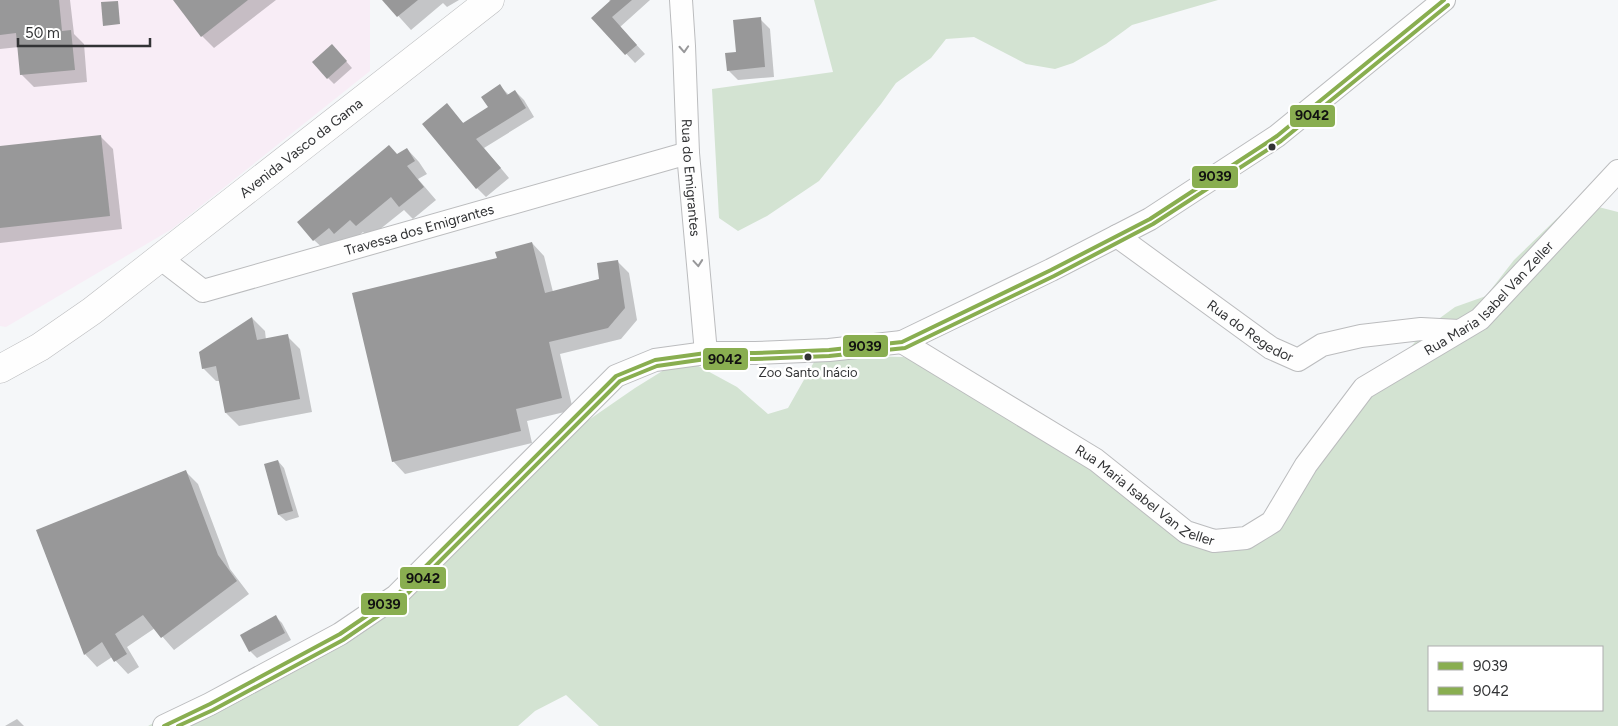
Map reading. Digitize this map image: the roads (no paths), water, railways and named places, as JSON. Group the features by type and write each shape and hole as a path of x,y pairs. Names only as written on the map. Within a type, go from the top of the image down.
{"main road":[{"name":"Avenida Vasco da Gama","path":"0,369 40,348 92,311 490,0"},
{"name":"Avenida Vasco da Gama","path":"0,350 65,314 111,296"},
{"path":"0,379 40,348"}],"street":[{"name":"Rua do Emigrantes","path":"681,0 688,153 706,353"},
{"path":"164,726 210,704 340,634 396,596 616,376 655,360 706,353 829,350 902,342 1051,270 1150,219 1277,136 1444,0"},
{"name":"Travessa dos Emigrantes","path":"160,258 203,291 688,153"},
{"name":"Rua Maria Isabel Van Zeller","path":"902,342 1096,460 1186,532 1214,541 1246,538 1272,522 1306,465 1364,388 1480,319 1618,171"},
{"name":"Rua do Regedor","path":"1117,236 1271,348 1298,360 1322,345 1361,336 1421,328 1459,331"}],"place":[{"name":"Zoo Santo Inácio","path":"808,357"}]}
